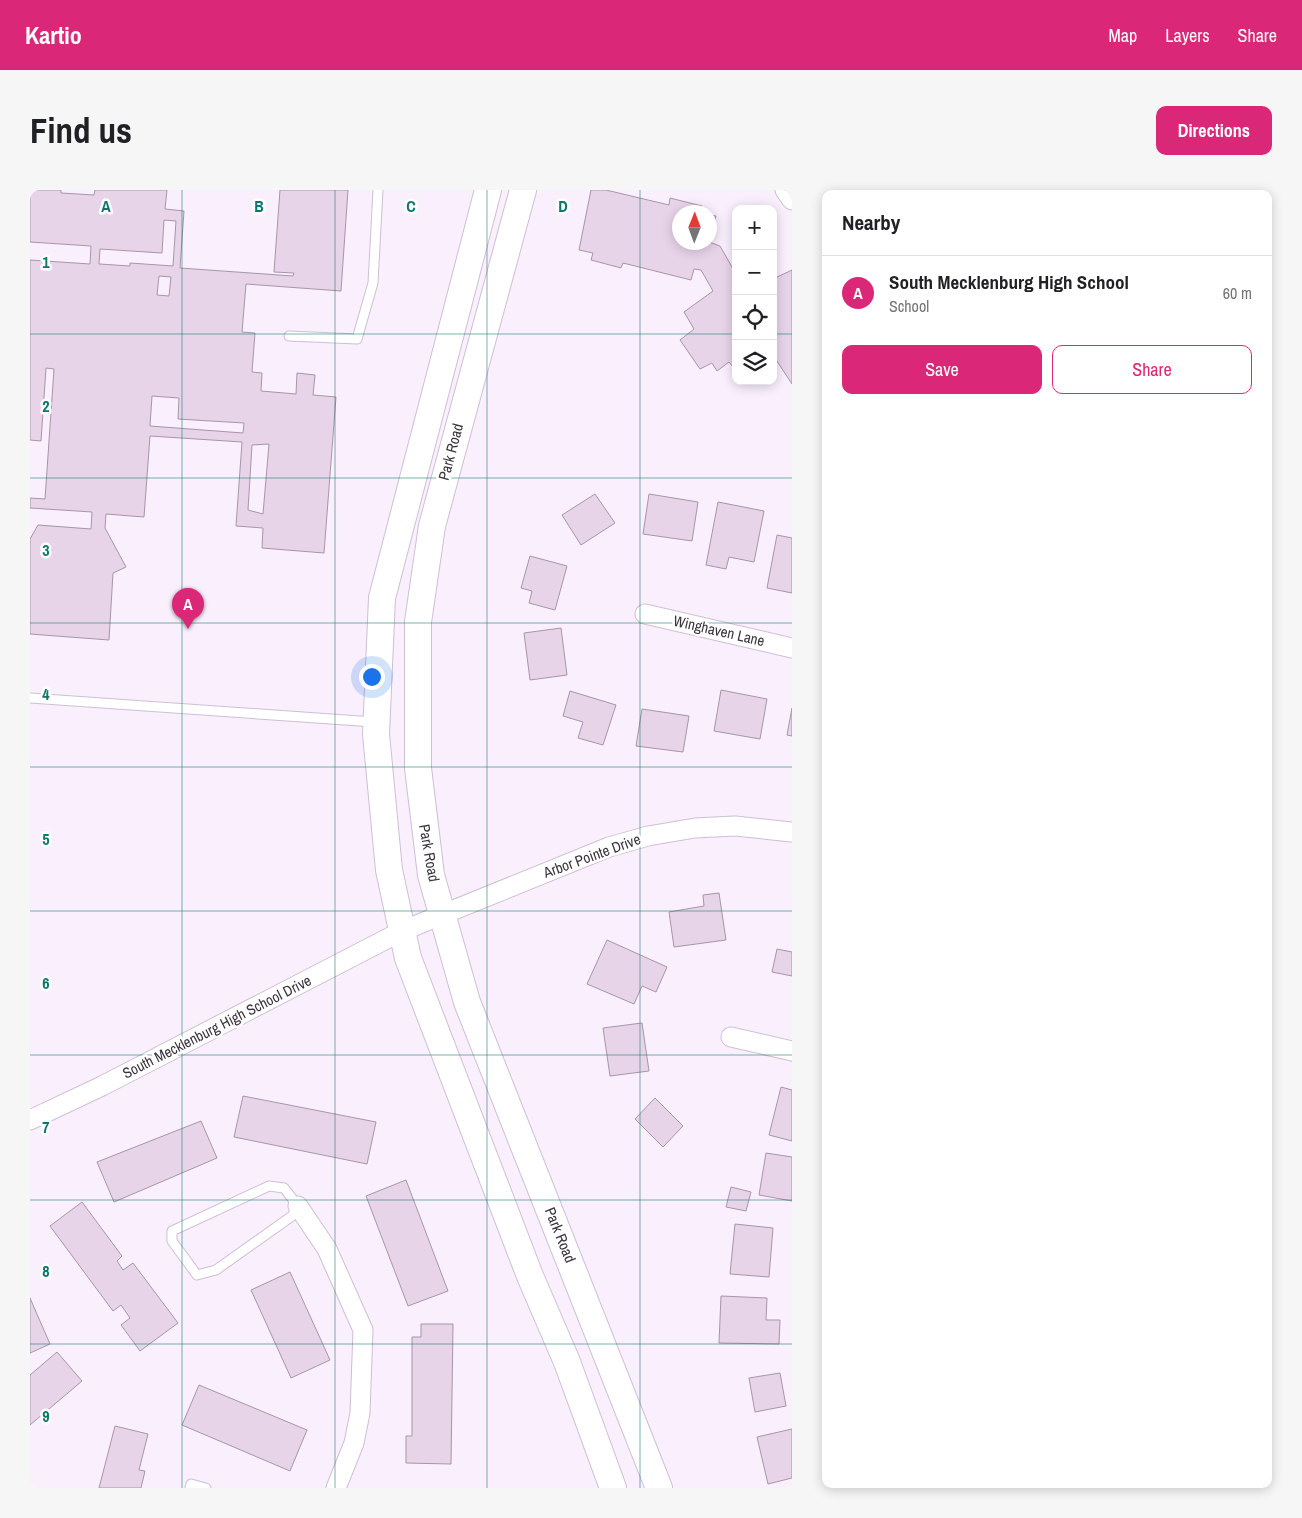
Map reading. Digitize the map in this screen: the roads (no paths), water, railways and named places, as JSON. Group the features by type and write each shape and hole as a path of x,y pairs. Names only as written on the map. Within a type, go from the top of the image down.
{"main road":[{"name":"Park Road","path":"488,190 382,598 376,722 389,870 410,962 530,1276 567,1362 613,1488"},
{"name":"Park Road","path":"522,190 432,526 418,622 418,768 432,875 467,1002 659,1488"}],"street":[{"path":"786,190 792,200"},
{"name":"Winghaven Lane","path":"645,614 792,648"},
{"name":"Arbor Pointe Drive","path":"402,931 609,847 648,836 694,828 735,826 792,832"},
{"name":"South Mecklenburg High School Drive","path":"30,1120 111,1082 402,931"},
{"path":"731,1038 792,1050"},
{"path":"298,1206 327,1249 363,1330 360,1413 354,1442 336,1488"}],"lane":[{"path":"289,336 357,339 373,283 378,190"},
{"path":"30,698 376,722"},
{"path":"269,1186 284,1188 298,1206 292,1216 216,1270 197,1275 172,1241 172,1231 269,1186"},
{"path":"190,1488 191,1484 206,1488"}],"place":[{"name":"South Mecklenburg High School","path":"188,629"}]}
